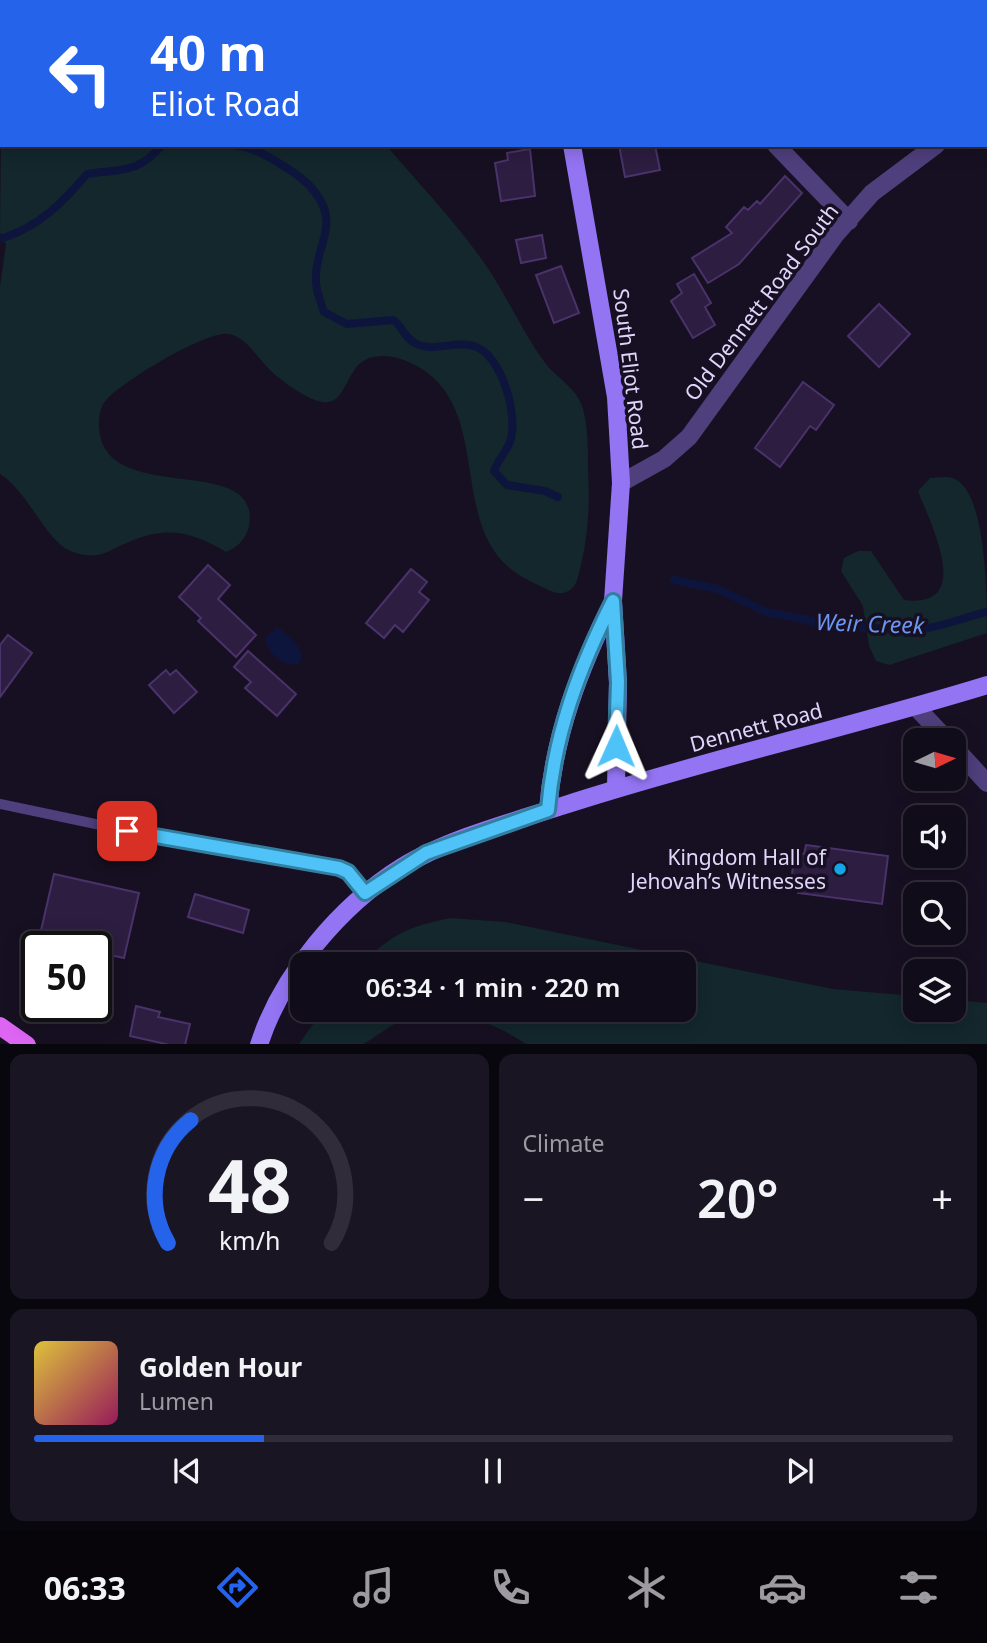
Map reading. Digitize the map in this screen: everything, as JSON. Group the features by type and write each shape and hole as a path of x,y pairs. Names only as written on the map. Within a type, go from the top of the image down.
{"main road":[{"name":"South Eliot Road","path":"572,147 616,397 621,483 613,601"},
{"path":"613,601 618,682 616,788"},
{"path":"548,810 550,781 567,707 585,658 613,601"},
{"name":"Dennett Road","path":"259,1044 281,998 306,958 346,909 365,893 426,853 616,788 916,707 987,685"},
{"path":"0,1026 26,1044"}],"street":[{"path":"778,147 849,221"},
{"name":"Old Dennett Road South","path":"621,483 664,459 689,437 835,234 872,193 933,147"},
{"path":"916,707 936,728"},
{"path":"966,760 987,783"}],"lane":[{"path":"0,804 181,842 339,868 348,872 365,893"}],"green space":[{"path":"1,147 388,147 474,248 546,364 580,402 585,416 589,482 586,537 577,582 572,589 564,593 551,591 518,575 502,561 487,539 478,513 462,430 453,405 438,382 415,365 392,357 368,359 355,369 338,396 327,402 319,401 303,395 285,382 266,367 244,341 230,334 199,341 133,378 105,401 99,425 106,451 125,466 150,474 208,483 231,490 246,503 249,526 241,542 226,552 192,536 159,533 99,555 83,555 64,547 46,528 20,492 0,474 0,287 6,244 0,232"},
{"path":"930,478 952,478 964,486 972,501 983,546 987,633 889,665 876,661 869,646 863,606 841,571 844,558 858,551 871,551 904,600 926,599 938,592 943,578 942,562 938,543 918,491"},
{"path":"451,918 505,922 652,952 375,952 392,938 412,928"},
{"path":"696,961 833,989 903,995 903,1022 966,1022 966,1001 987,1003 987,1044 526,1044 485,1022 696,1022"},
{"path":"315,1022 398,1022 363,1044 299,1044"}],"shaded area":[{"path":"277,627 299,648 299,664 288,664 269,649 266,638"}],"building":[{"path":"619,147 655,147 660,170 625,177"},
{"path":"530,149 535,196 501,201 495,163 508,160 507,153"},
{"path":"785,176 802,193 739,264 708,283 692,258 732,233 726,227 744,207 748,210 757,201 760,204"},
{"path":"542,235 546,258 521,263 516,240"},
{"path":"561,266 579,313 554,323 536,275"},
{"path":"694,274 711,303 705,307 715,325 693,338 671,301 682,293 677,284"},
{"path":"879,304 910,334 879,367 848,336"},
{"path":"803,382 834,405 816,430 810,426 780,467 755,448"},
{"path":"208,565 230,585 218,599 256,635 236,657 198,621 201,618 179,597"},
{"path":"411,569 427,582 419,592 429,600 403,632 395,625 384,638 366,623"},
{"path":"8,635 32,653 0,697 0,645"},
{"path":"248,651 296,694 277,716 245,688 251,682 234,667"},
{"path":"166,670 170,675 176,670 197,692 174,713 149,685"},
{"name":"Kingdom Hall of Jehovah’s Witnesses","path":"806,845 888,856 882,904 798,893 800,882 791,881 795,853 804,854"},
{"path":"54,874 139,893 124,958 112,955 112,931 41,931"},
{"path":"195,894 249,910 243,933 188,917"},
{"path":"136,1006 160,1012 158,1017 190,1024 185,1044 166,1044 130,1036"}],"waterway":[{"name":"Weir Creek","path":"3,238 40,220 87,174 137,166 160,147"},
{"name":"Weir Creek","path":"243,147 290,170 307,183 320,199 326,228 317,263 316,280 324,312 347,324 393,320 411,341 422,346 459,344 474,346 484,351 500,373 512,418 510,442 494,471 507,485 545,491 558,497"},
{"name":"Weir Creek","path":"674,580 718,589 766,612 808,620 827,627 922,629 987,612"}],"place":[{"name":"Kingdom Hall of Jehovah’s Witnesses","path":"840,869"}],"route":[{"path":"127,831 339,868 348,872 365,893 426,853 548,810 550,781 567,707 585,658 613,601 618,682 616,746"}]}
